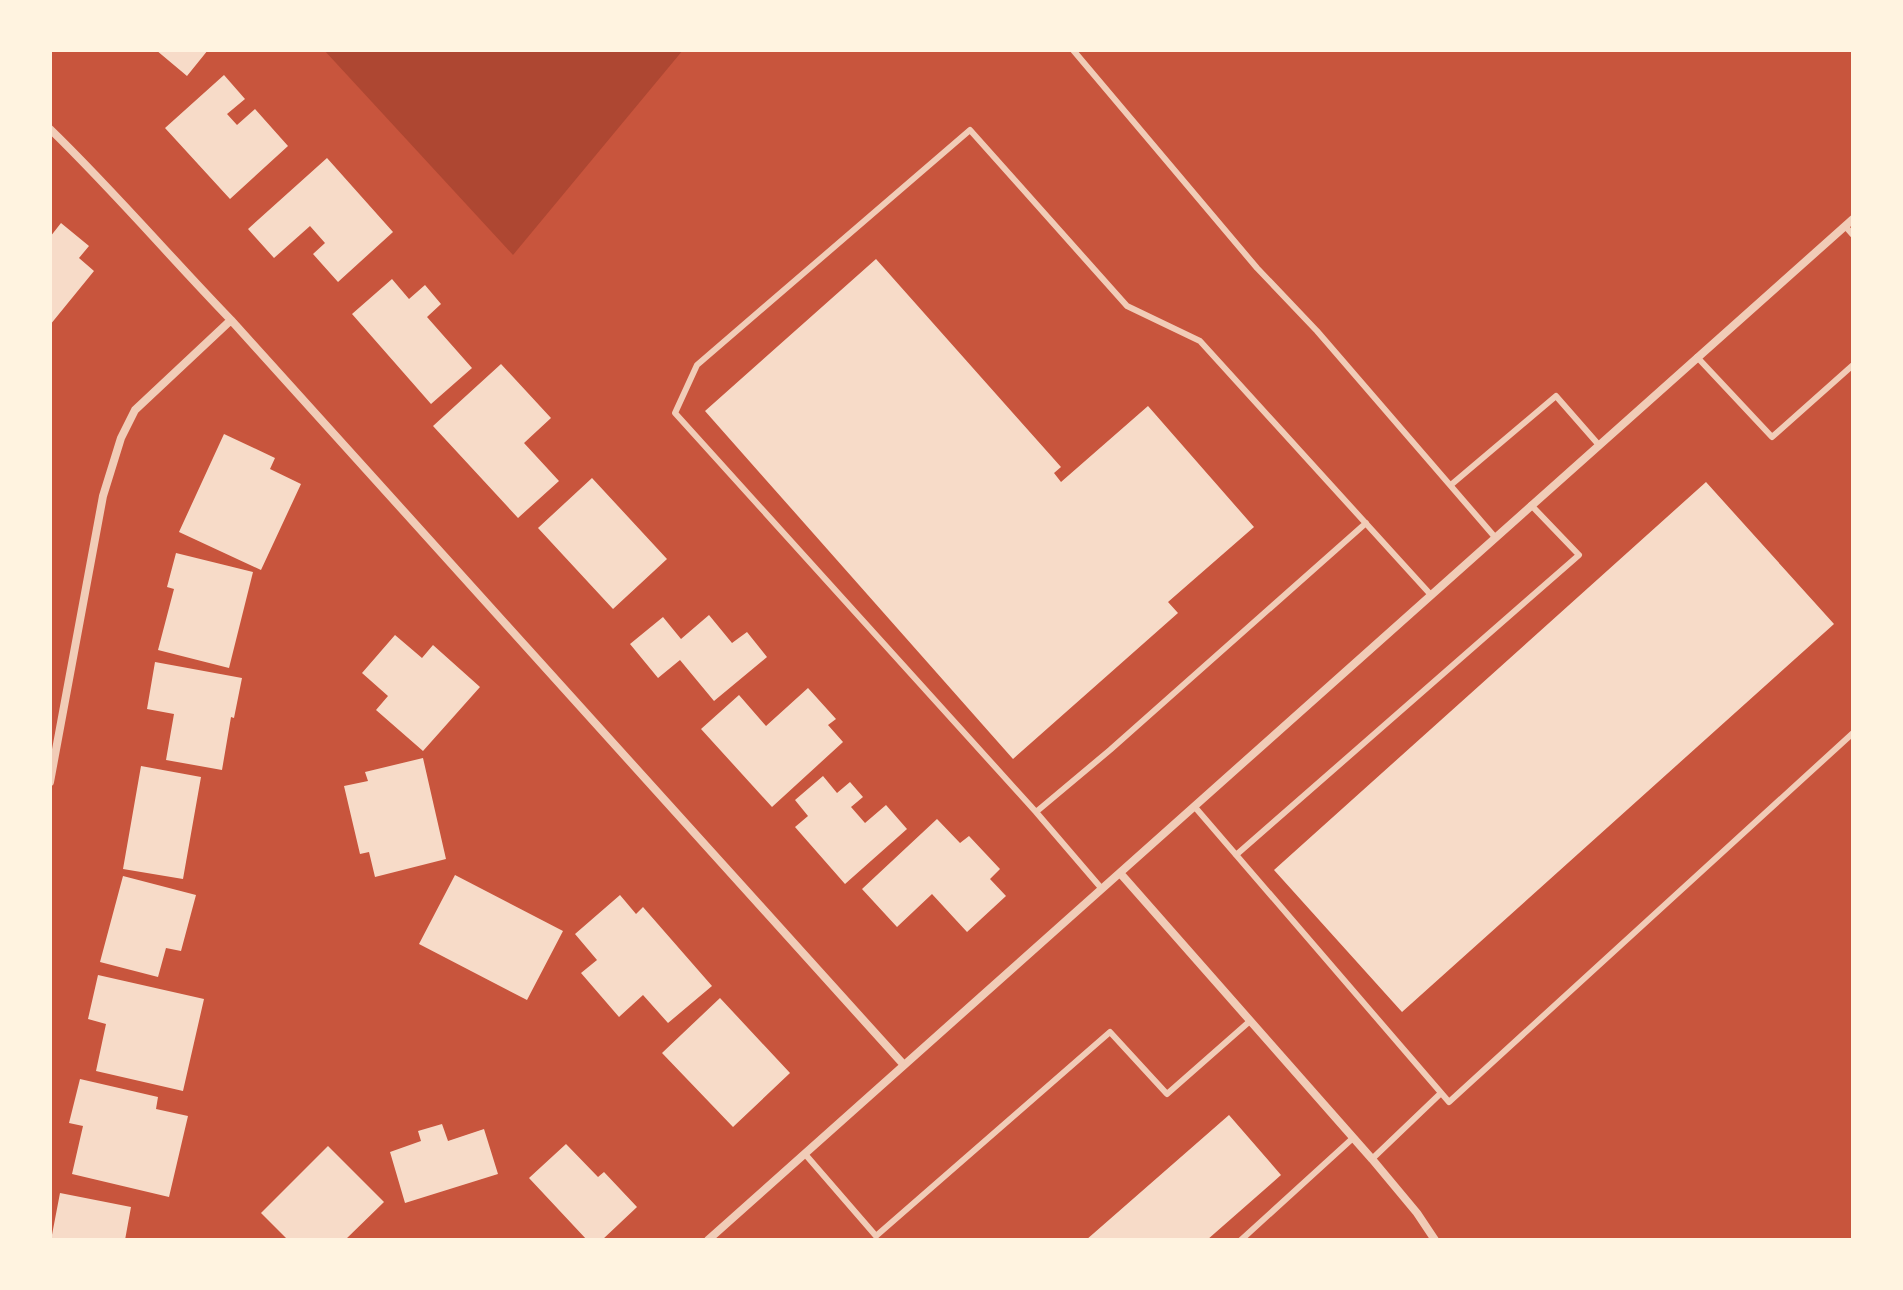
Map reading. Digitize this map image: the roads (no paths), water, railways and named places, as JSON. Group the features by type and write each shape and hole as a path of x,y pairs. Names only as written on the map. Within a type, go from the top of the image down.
{"street":[{"path":"50,129 101,179 231,320 904,1065"},
{"path":"708,1240 1853,219"},
{"path":"50,782 103,496 121,438 135,410 231,320"},
{"path":"1120,873 1372,1159 1435,1240"}],"lane":[{"path":"1073,50 1257,268 1317,331 1494,536"},
{"path":"1102,889 675,413 697,365 970,130 1127,306 1200,341 1431,595"},
{"path":"1845,226 1853,235"},
{"path":"1697,357 1772,437 1853,365"},
{"path":"1452,484 1556,396 1598,444"},
{"path":"1236,855 1579,555 1531,505"},
{"path":"1036,812 1366,523"},
{"path":"1194,806 1449,1102 1853,733"},
{"path":"805,1154 875,1238 1110,1032 1167,1094 1250,1021"},
{"path":"1372,1159 1441,1093"},
{"path":"1241,1240 1353,1138"}]}
